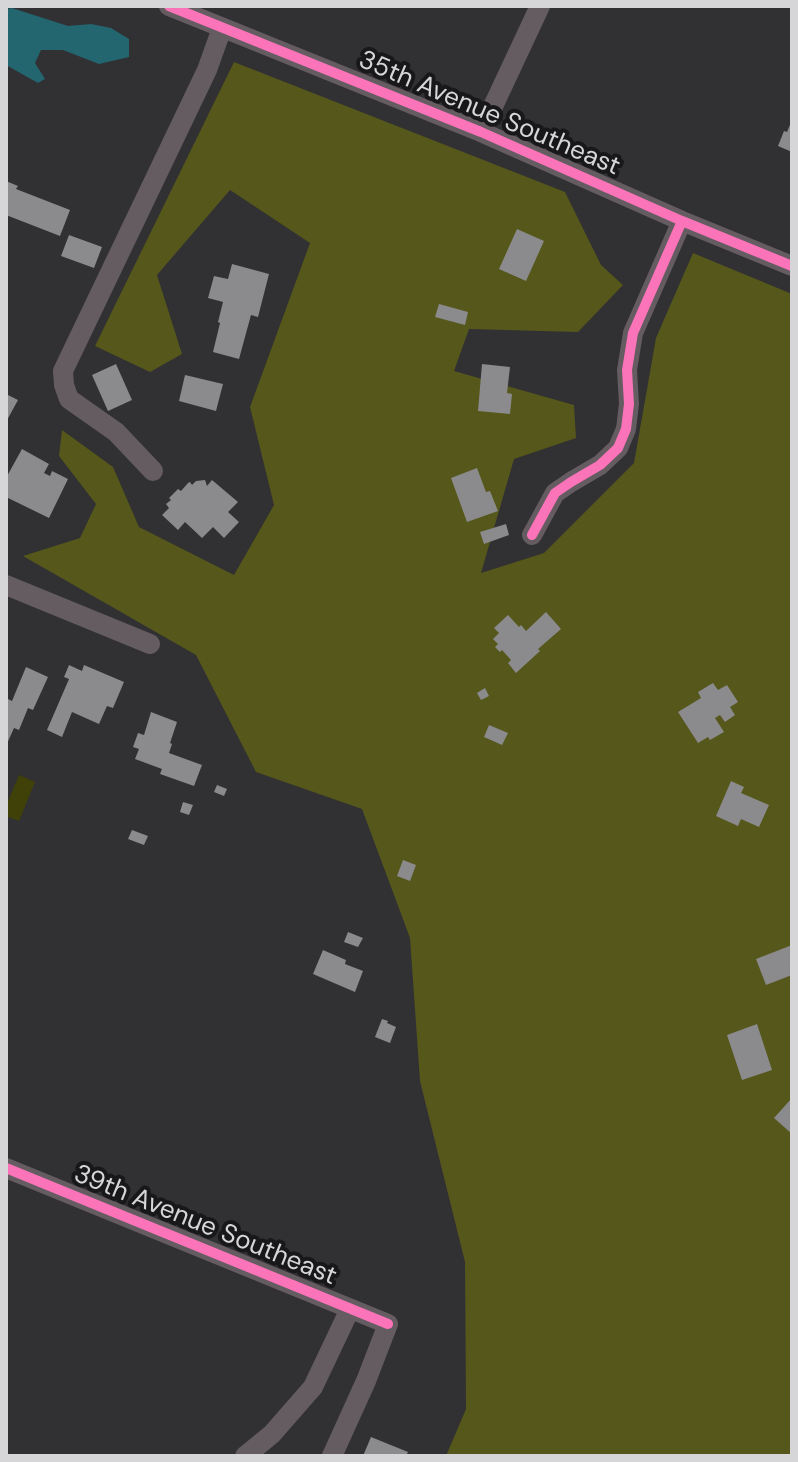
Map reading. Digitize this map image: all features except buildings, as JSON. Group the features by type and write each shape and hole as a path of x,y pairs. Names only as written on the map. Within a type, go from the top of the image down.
{"street":[{"name":"35th Avenue Southeast","path":"169,6 481,132 792,266"},
{"path":"481,132 540,6"},
{"path":"153,471 116,432 69,399 63,371 207,70 222,28"},
{"path":"532,535 555,493 600,465 618,448 626,429 629,404 627,370 633,333 682,221"},
{"path":"6,585 150,644"},
{"name":"39th Avenue Southeast","path":"6,1168 388,1324 332,1456"},
{"path":"245,1456 272,1434 313,1387 350,1309"}],"shaded area":[{"path":"234,62 565,192 601,265 623,285 578,332 469,329 454,371 574,405 576,438 514,459 481,573 544,553 634,463 656,338 693,253 792,294 792,1456 446,1456 466,1409 465,1262 420,1081 410,938 362,809 256,772 196,655 23,556 80,538 96,504 59,456 62,430 113,467 139,527 234,575 274,505 250,407 310,243 230,190 157,275 182,354 150,372 95,346"},
{"path":"19,775 35,782 19,821 6,816 6,806"}],"water":[{"path":"12,8 68,26 91,24 111,28 129,39 129,57 99,64 63,50 41,50 35,63 45,79 38,83 6,65 6,9"}],"cycle path":[{"path":"169,6 481,132 792,266"},
{"path":"532,535 555,493 600,465 618,448 626,429 629,404 627,370 633,333 682,221"},
{"path":"6,1168 388,1324"}]}
